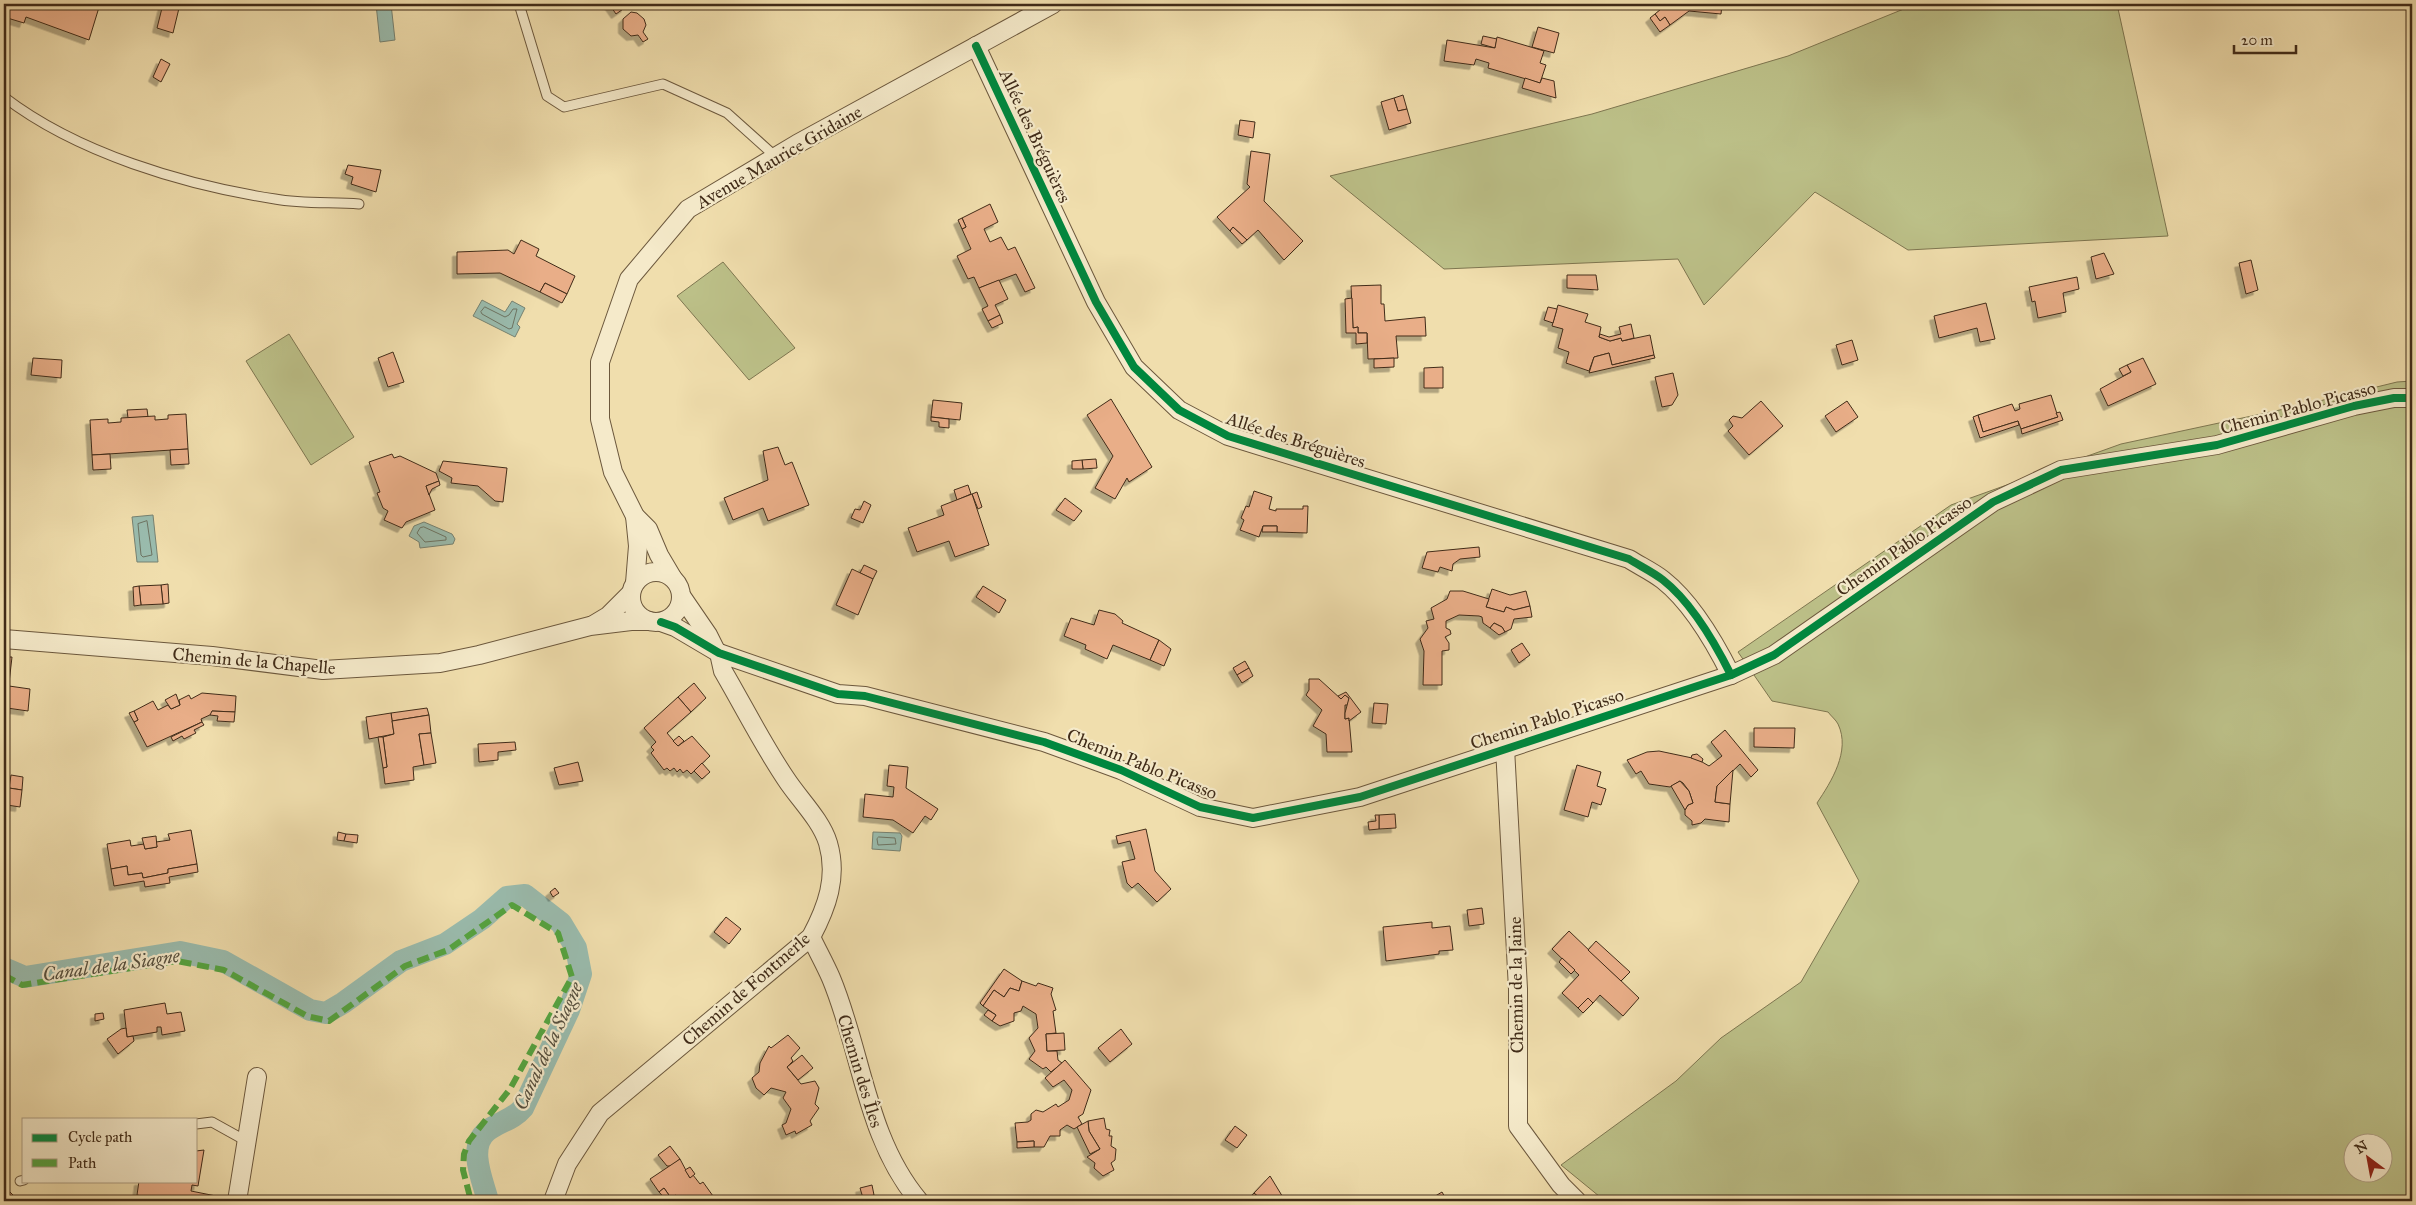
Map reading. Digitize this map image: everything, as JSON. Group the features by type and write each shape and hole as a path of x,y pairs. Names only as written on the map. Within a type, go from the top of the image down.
{"street":[{"name":"Avenue Maurice Gridaine","path":"672,577 659,555 648,529 635,516 613,472 600,419 600,362 629,279 688,210 776,157 1053,4"},
{"name":"Allée des Bréguières","path":"976,46 1096,302 1134,367 1179,410 1228,436 1629,559 1664,580 1712,638 1731,675"},
{"name":"Chemin Pablo Picasso","path":"655,622 717,651 838,694 865,696 1044,742 1121,770 1200,807 1253,818 1360,798 1505,748 1731,675 1774,655 1992,502 2061,470 2217,445 2354,406 2394,398 2412,398"},
{"name":"Avenue Maurice Gridaine","path":"633,588 638,546 635,516"},
{"path":"682,597 676,613 655,622 642,618 633,607 633,588 641,577 657,572 672,577 677,583 682,597 717,651"},
{"name":"Chemin de la Chapelle","path":"590,626 608,616 633,588"},
{"name":"Chemin de la Chapelle","path":"4,639 212,656 323,670 440,663 479,655 590,626 631,621 655,622"},
{"name":"Chemin de Fontmerle","path":"552,1201 566,1164 600,1113 811,937 828,900 832,876 827,842 809,810 786,779 723,671 717,651"},
{"name":"Chemin de la Jaine","path":"1505,748 1518,989 1518,1126 1561,1184 1577,1201"},
{"name":"Chemin des Îles","path":"811,937 831,979 881,1140 895,1169 919,1201"},
{"path":"237,1201 258,1077"}],"lane":[{"path":"519,4 547,96 564,107 663,84 727,113 776,157"},
{"path":"4,97 61,134 148,168 200,183 276,200 359,204"},
{"path":"198,1124 212,1122 248,1142"}],"green space":[{"path":"1916,4 2117,4 2168,236 1908,250 1815,192 1704,305 1678,259 1444,269 1330,176 1592,114 1788,56"},
{"path":"723,262 795,348 749,380 677,296"},
{"path":"289,334 354,437 311,465 246,361"},
{"path":"2412,381 2412,1201 1605,1201 1561,1165 1676,1081 1721,1038 1801,982 1859,881 1817,803 1838,766 1841,755 1841,734 1838,724 1828,712 1772,701 1738,652 1951,505 2121,444 2303,405 2397,382"}],"water":[{"path":"376,4 391,4 395,40 380,42"},
{"path":"482,300 505,312 512,301 525,308 517,324 520,327 515,337 473,316"},
{"path":"153,515 158,562 137,562 132,517"},
{"path":"424,522 452,534 455,539 453,544 420,548 419,542 409,536 414,526"},
{"path":"873,832 900,833 902,836 900,851 872,849"}],"building":[{"path":"4,4 100,4 89,40 26,17 24,23 4,17"},
{"path":"163,4 180,4 173,33 157,28"},
{"path":"609,4 623,4 626,7 616,14"},
{"path":"1667,4 1722,4 1721,14 1689,11 1670,25 1665,17 1660,21 1655,14"},
{"path":"631,12 637,13 644,19 646,25 643,32 648,39 643,42 638,35 631,36 623,29 623,19"},
{"path":"1655,14 1660,21 1665,17 1670,25 1660,32 1650,18"},
{"path":"1538,27 1559,33 1554,53 1532,47"},
{"path":"1483,36 1497,39 1495,48 1481,44"},
{"path":"1497,37 1544,51 1540,63 1546,65 1540,83 1488,68 1489,63 1476,59 1474,65 1444,61 1447,40 1495,48"},
{"path":"161,59 170,64 161,82 153,77"},
{"path":"1525,78 1540,83 1542,78 1554,81 1556,98 1522,88"},
{"path":"1403,95 1407,109 1398,111 1394,98"},
{"path":"1394,98 1398,111 1407,109 1411,123 1389,130 1381,102"},
{"path":"1240,120 1255,122 1253,138 1238,135"},
{"path":"1251,151 1270,154 1264,201 1303,241 1284,260 1258,230 1247,240 1233,227 1230,231 1217,217 1250,187 1247,184"},
{"path":"348,165 381,170 376,192 351,184 353,177 345,174"},
{"path":"990,204 998,222 984,229 990,242 1001,237 1008,250 1015,247 1035,288 1025,292 1016,274 979,288 974,277 968,279 957,256 971,249 962,229 966,227 962,218"},
{"path":"962,218 966,227 962,229 958,220"},
{"path":"1233,227 1247,240 1242,244 1230,231"},
{"path":"521,240 539,249 536,256 575,276 567,294 545,283 540,292 500,273 457,274 457,252 508,250 514,254"},
{"path":"2104,253 2114,274 2096,279 2091,257"},
{"path":"2251,260 2258,290 2246,294 2239,263"},
{"path":"1567,275 1596,275 1598,290 1567,288"},
{"path":"2077,277 2079,289 2063,293 2066,312 2038,318 2035,301 2032,302 2029,287"},
{"path":"999,280 1008,299 995,305 1000,315 988,321 982,309 988,306 979,288"},
{"path":"545,283 567,294 562,303 540,292"},
{"path":"1381,285 1381,304 1384,304 1385,321 1425,317 1426,336 1396,336 1398,358 1368,359 1367,333 1358,333 1358,327 1353,328 1351,286"},
{"path":"1352,298 1353,328 1358,327 1358,333 1367,333 1367,343 1356,344 1356,333 1346,333 1345,299"},
{"path":"1986,303 1995,339 1980,342 1977,328 1939,338 1934,316"},
{"path":"1558,305 1588,314 1585,322 1601,327 1599,337 1610,341 1621,338 1622,341 1650,335 1654,355 1612,365 1609,353 1594,357 1589,371 1566,363 1569,352 1558,348 1563,329 1552,326"},
{"path":"1548,307 1557,309 1553,323 1544,320"},
{"path":"1000,315 1003,323 992,328 988,321"},
{"path":"1631,324 1634,338 1622,341 1621,338 1610,341 1599,337 1600,334 1609,337 1621,334 1619,327"},
{"path":"1852,340 1858,360 1842,365 1836,345"},
{"path":"393,352 404,382 388,387 378,358"},
{"path":"1609,353 1612,365 1654,355 1655,358 1589,373 1594,357"},
{"path":"33,358 62,360 61,378 31,375"},
{"path":"1394,358 1394,367 1374,368 1374,359"},
{"path":"2143,358 2156,384 2108,406 2100,389 2131,372 2127,365"},
{"path":"2127,365 2131,372 2123,376 2119,369"},
{"path":"1443,367 1443,388 1424,388 1424,368"},
{"path":"1673,373 1678,395 1672,405 1662,407 1655,377"},
{"path":"2051,395 2058,417 2021,429 2018,421 1983,432 1978,415 2012,404 2015,411 2020,409 2019,404"},
{"path":"1111,399 1152,467 1129,482 1127,478 1115,499 1095,488 1113,456 1087,415"},
{"path":"933,400 962,403 960,420 931,417"},
{"path":"1761,401 1783,426 1749,455 1728,431 1733,426 1729,420 1733,416 1742,418"},
{"path":"1847,401 1858,417 1836,432 1825,416"},
{"path":"147,409 148,417 128,418 127,410"},
{"path":"2060,412 2063,420 2022,434 2021,429 2058,417 2056,413"},
{"path":"186,414 188,449 92,455 90,420 108,419 108,423 121,422 121,418 155,416 155,420 168,419 168,415"},
{"path":"1978,415 1983,432 2018,421 2019,425 1980,438 1973,417"},
{"path":"931,417 949,419 949,428 939,427 939,422 931,421"},
{"path":"778,447 785,465 792,462 809,505 768,521 763,508 733,520 724,498 768,480 763,451"},
{"path":"188,449 189,464 171,465 170,450"},
{"path":"110,454 111,469 93,470 92,455"},
{"path":"392,454 394,458 400,456 436,473 439,481 426,486 435,510 406,522 402,528 384,520 388,511 383,508 377,493 380,492 369,462"},
{"path":"1096,459 1097,468 1083,469 1082,460"},
{"path":"1082,460 1083,469 1072,469 1072,461"},
{"path":"443,461 507,468 503,502 495,501 478,486 451,483 452,478 439,471"},
{"path":"439,481 440,485 432,489 429,495 426,486"},
{"path":"968,485 971,494 957,500 954,490"},
{"path":"1254,491 1272,497 1269,509 1276,511 1276,509 1303,509 1303,506 1308,506 1307,533 1277,532 1277,526 1263,526 1259,537 1240,530 1244,520 1241,518 1246,506 1249,507"},
{"path":"977,492 982,507 978,509 972,494"},
{"path":"972,494 989,545 955,557 949,541 917,552 908,528 944,515 941,506"},
{"path":"1065,498 1082,511 1074,521 1056,510"},
{"path":"864,501 871,505 863,523 851,518 855,509 860,510"},
{"path":"1263,526 1277,526 1277,532 1262,532"},
{"path":"1479,547 1480,557 1460,559 1453,564 1452,571 1440,567 1438,572 1422,568 1427,552"},
{"path":"864,565 877,571 873,579 860,573"},
{"path":"852,569 873,579 858,615 836,605"},
{"path":"168,584 169,603 163,604 161,585"},
{"path":"161,585 163,604 141,605 139,586"},
{"path":"139,586 141,605 134,606 133,587"},
{"path":"983,586 1006,600 999,613 976,597"},
{"path":"1492,589 1510,595 1526,591 1530,606 1514,610 1506,607 1504,612 1486,607"},
{"path":"1450,591 1463,591 1489,599 1486,607 1504,612 1506,607 1514,610 1530,606 1532,617 1514,619 1511,629 1505,632 1502,627 1494,623 1490,628 1483,623 1482,617 1479,616 1459,615 1446,621 1446,628 1450,630 1451,634 1445,637 1449,643 1449,650 1442,651 1442,685 1423,685 1424,651 1420,639 1428,628 1426,621 1434,619 1431,608 1447,599"},
{"path":"1099,610 1115,614 1123,621 1122,623 1159,640 1150,660 1113,645 1107,659 1085,649 1086,645 1064,636 1071,618 1094,625"},
{"path":"1494,623 1502,627 1505,632 1499,635 1490,628"},
{"path":"1159,640 1171,649 1164,666 1150,660"},
{"path":"1522,643 1530,655 1519,663 1511,650"},
{"path":"4,657 12,657 9,683 4,682"},
{"path":"1245,661 1249,668 1237,675 1233,668"},
{"path":"1249,668 1253,676 1242,683 1237,675"},
{"path":"1309,679 1319,679 1341,699 1345,695 1349,698 1348,705 1345,705 1345,719 1349,718 1352,752 1327,752 1326,734 1313,726 1322,710 1306,695 1309,690"},
{"path":"694,683 706,698 691,712 678,697"},
{"path":"9,686 30,689 28,711 7,708"},
{"path":"1346,692 1361,712 1349,721 1349,718 1345,719 1345,713 1349,698 1345,695 1341,699 1338,696"},
{"path":"202,693 236,696 235,712 212,711 212,714 201,719 202,722 147,747 134,722 138,720 134,711 153,701 158,710 168,705 171,709 180,705 179,700 189,695 191,699"},
{"path":"176,694 180,705 171,709 165,700"},
{"path":"678,697 691,712 667,733 678,746 692,736 710,756 691,774 687,770 683,773 680,769 677,772 674,768 670,771 667,768 664,770 651,753 654,750 651,747 656,742 644,728"},
{"path":"1374,703 1388,704 1386,724 1372,723"},
{"path":"427,708 429,715 392,721 391,713"},
{"path":"134,711 138,720 134,722 129,713"},
{"path":"212,711 235,712 234,722 217,721 218,716 210,715"},
{"path":"391,713 394,734 369,739 366,717"},
{"path":"429,715 431,733 419,734 424,765 413,767 414,780 385,784 383,768 387,767 383,737 394,734 392,721"},
{"path":"202,722 204,725 194,730 196,733 184,739 182,736 173,741 171,737"},
{"path":"1754,728 1795,728 1794,748 1754,747"},
{"path":"1725,730 1758,770 1751,777 1740,764 1717,786 1715,802 1730,804 1729,822 1705,819 1701,823 1692,825 1692,821 1685,815 1685,810 1688,805 1693,803 1689,791 1683,783 1680,781 1670,787 1649,784 1641,771 1636,774 1627,760 1647,752 1659,751 1697,759 1709,766 1722,756 1711,742"},
{"path":"431,733 436,763 424,765 419,734"},
{"path":"679,736 684,741 678,746 673,741"},
{"path":"378,737 383,737 387,767 383,768"},
{"path":"515,742 516,750 498,752 498,760 479,762 478,744"},
{"path":"1697,754 1703,759 1702,762 1691,758 1692,755"},
{"path":"578,762 583,781 559,785 554,768"},
{"path":"702,763 710,772 702,779 694,771"},
{"path":"889,765 908,767 906,788 938,809 931,820 925,816 913,833 893,820 863,817 865,794 893,797 894,787 887,786"},
{"path":"1577,765 1601,772 1597,786 1606,789 1601,805 1592,802 1588,817 1564,810"},
{"path":"1733,770 1730,804 1715,802 1717,786"},
{"path":"11,775 23,777 22,790 9,788"},
{"path":"1680,781 1689,791 1693,803 1688,805 1685,810 1671,786"},
{"path":"9,788 22,790 20,807 7,805"},
{"path":"1395,814 1396,828 1379,829 1379,815"},
{"path":"1375,815 1379,815 1379,829 1369,830 1368,822 1376,821"},
{"path":"1146,829 1155,871 1171,889 1157,902 1138,883 1132,888 1127,883 1122,862 1135,859 1130,841 1118,844 1116,836"},
{"path":"191,830 197,864 168,869 168,873 143,878 142,873 128,875 127,866 111,869 107,844 130,840 131,846 144,844 145,849 157,847 156,842 170,840 168,834"},
{"path":"338,832 346,834 344,841 337,840"},
{"path":"346,834 358,835 357,843 344,841"},
{"path":"156,836 157,847 145,849 142,838"},
{"path":"197,864 198,872 169,877 170,883 145,887 144,881 114,886 111,869 127,866 128,875 142,873 143,878 168,873 168,869"},
{"path":"555,888 559,893 553,897 550,892"},
{"path":"1482,908 1484,924 1469,926 1467,910"},
{"path":"726,917 741,929 729,944 714,932"},
{"path":"1432,922 1432,928 1450,926 1453,950 1439,951 1439,954 1386,961 1383,927"},
{"path":"1569,931 1639,998 1623,1016 1600,995 1593,1003 1588,998 1578,1008 1562,993 1579,975 1552,949"},
{"path":"1596,941 1630,972 1621,981 1588,950"},
{"path":"1562,958 1575,970 1571,974 1559,962"},
{"path":"1004,969 1022,981 1019,991 1010,988 1004,997 994,990 983,1006 980,1003"},
{"path":"1022,981 1036,986 1038,983 1053,988 1051,994 1056,1010 1053,1011 1056,1033 1046,1034 1047,1051 1057,1051 1058,1060 1062,1063 1051,1072 1046,1067 1043,1069 1029,1059 1035,1051 1029,1038 1038,1028 1036,1014 1023,1006 1021,1011 1014,1013 1014,1021 1000,1026 992,1021 996,1015 983,1006 994,990 1004,997 1010,988 1019,991"},
{"path":"1588,998 1593,1003 1583,1013 1578,1008"},
{"path":"165,1003 167,1014 181,1012 185,1031 162,1035 161,1027 157,1027 157,1032 127,1037 124,1010"},
{"path":"988,1010 996,1015 992,1021 984,1015"},
{"path":"103,1013 104,1019 95,1021 95,1014"},
{"path":"126,1028 127,1037 133,1036 134,1041 118,1054 107,1039 121,1029"},
{"path":"1121,1029 1132,1044 1110,1062 1098,1048"},
{"path":"1064,1033 1065,1050 1047,1051 1046,1034"},
{"path":"788,1035 800,1048 791,1058 793,1061 787,1067 801,1084 815,1081 819,1088 815,1104 819,1108 810,1121 812,1125 796,1134 795,1131 786,1135 782,1125 786,1123 791,1109 783,1098 786,1092 771,1088 764,1095 756,1088 752,1078 759,1072 760,1063 769,1046 771,1048"},
{"path":"802,1055 813,1068 798,1080 787,1067"},
{"path":"1065,1060 1091,1090 1083,1114 1078,1117 1082,1124 1074,1129 1067,1125 1060,1130 1060,1136 1050,1136 1044,1147 1034,1147 1034,1141 1017,1142 1015,1123 1028,1122 1031,1120 1031,1114 1036,1110 1043,1112 1056,1104 1058,1107 1069,1100 1072,1090 1064,1080 1053,1087 1045,1078"},
{"path":"1104,1118 1106,1129 1110,1130 1109,1136 1112,1136 1111,1146 1116,1149 1115,1160 1111,1163 1114,1170 1103,1176 1094,1168 1095,1163 1087,1157 1100,1149 1089,1131 1088,1121"},
{"path":"1088,1121 1089,1131 1100,1149 1090,1154 1077,1127"},
{"path":"1235,1126 1247,1135 1237,1148 1225,1140"},
{"path":"1034,1141 1034,1147 1017,1148 1017,1142"},
{"path":"670,1146 680,1159 671,1166 667,1166 658,1155"},
{"path":"204,1150 198,1186 192,1185 191,1191 216,1196 215,1201 164,1201 137,1195 139,1182 198,1182 198,1151"},
{"path":"680,1159 690,1178 693,1175 700,1184 703,1182 713,1196 710,1199 712,1201 681,1201 676,1195 671,1198 664,1188 659,1192 650,1179"},
{"path":"690,1167 695,1174 690,1178 685,1170"},
{"path":"1270,1176 1284,1199 1283,1201 1263,1201 1254,1193"},
{"path":"872,1185 874,1195 863,1198 860,1188"},
{"path":"664,1188 671,1198 667,1201 659,1192"},
{"path":"8,1190 17,1199 15,1201 4,1194"},
{"path":"1442,1192 1446,1199 1427,1201"},
{"path":"1254,1193 1263,1201 1247,1201"},
{"path":"5,1194 13,1201 4,1201"}],"waterway":[{"name":"Canal de la Siagne","path":"4,968 25,977 180,952 223,961 310,1010 326,1013 401,961 445,944 482,919 507,897 525,895 561,923 576,948 581,974 569,1010 523,1108 515,1115 491,1128 481,1138 477,1155 480,1174 488,1201"}],"marked path":[{"path":"4,975 22,985 177,961 224,970 307,1016 329,1021 405,966 448,950 512,905 558,933 572,977 510,1089 469,1141 464,1154 463,1170 471,1201"}],"cycle path":[{"path":"976,46 1096,302 1134,367 1179,410 1228,436 1629,559 1659,577 1693,611 1718,650 1731,675"},
{"path":"661,622 675,627 719,653 838,694 865,696 1044,742 1121,770 1200,807 1253,818 1360,797 1731,675 1774,655 1993,502 2061,470 2217,445 2354,406 2394,398 2412,398"}]}
